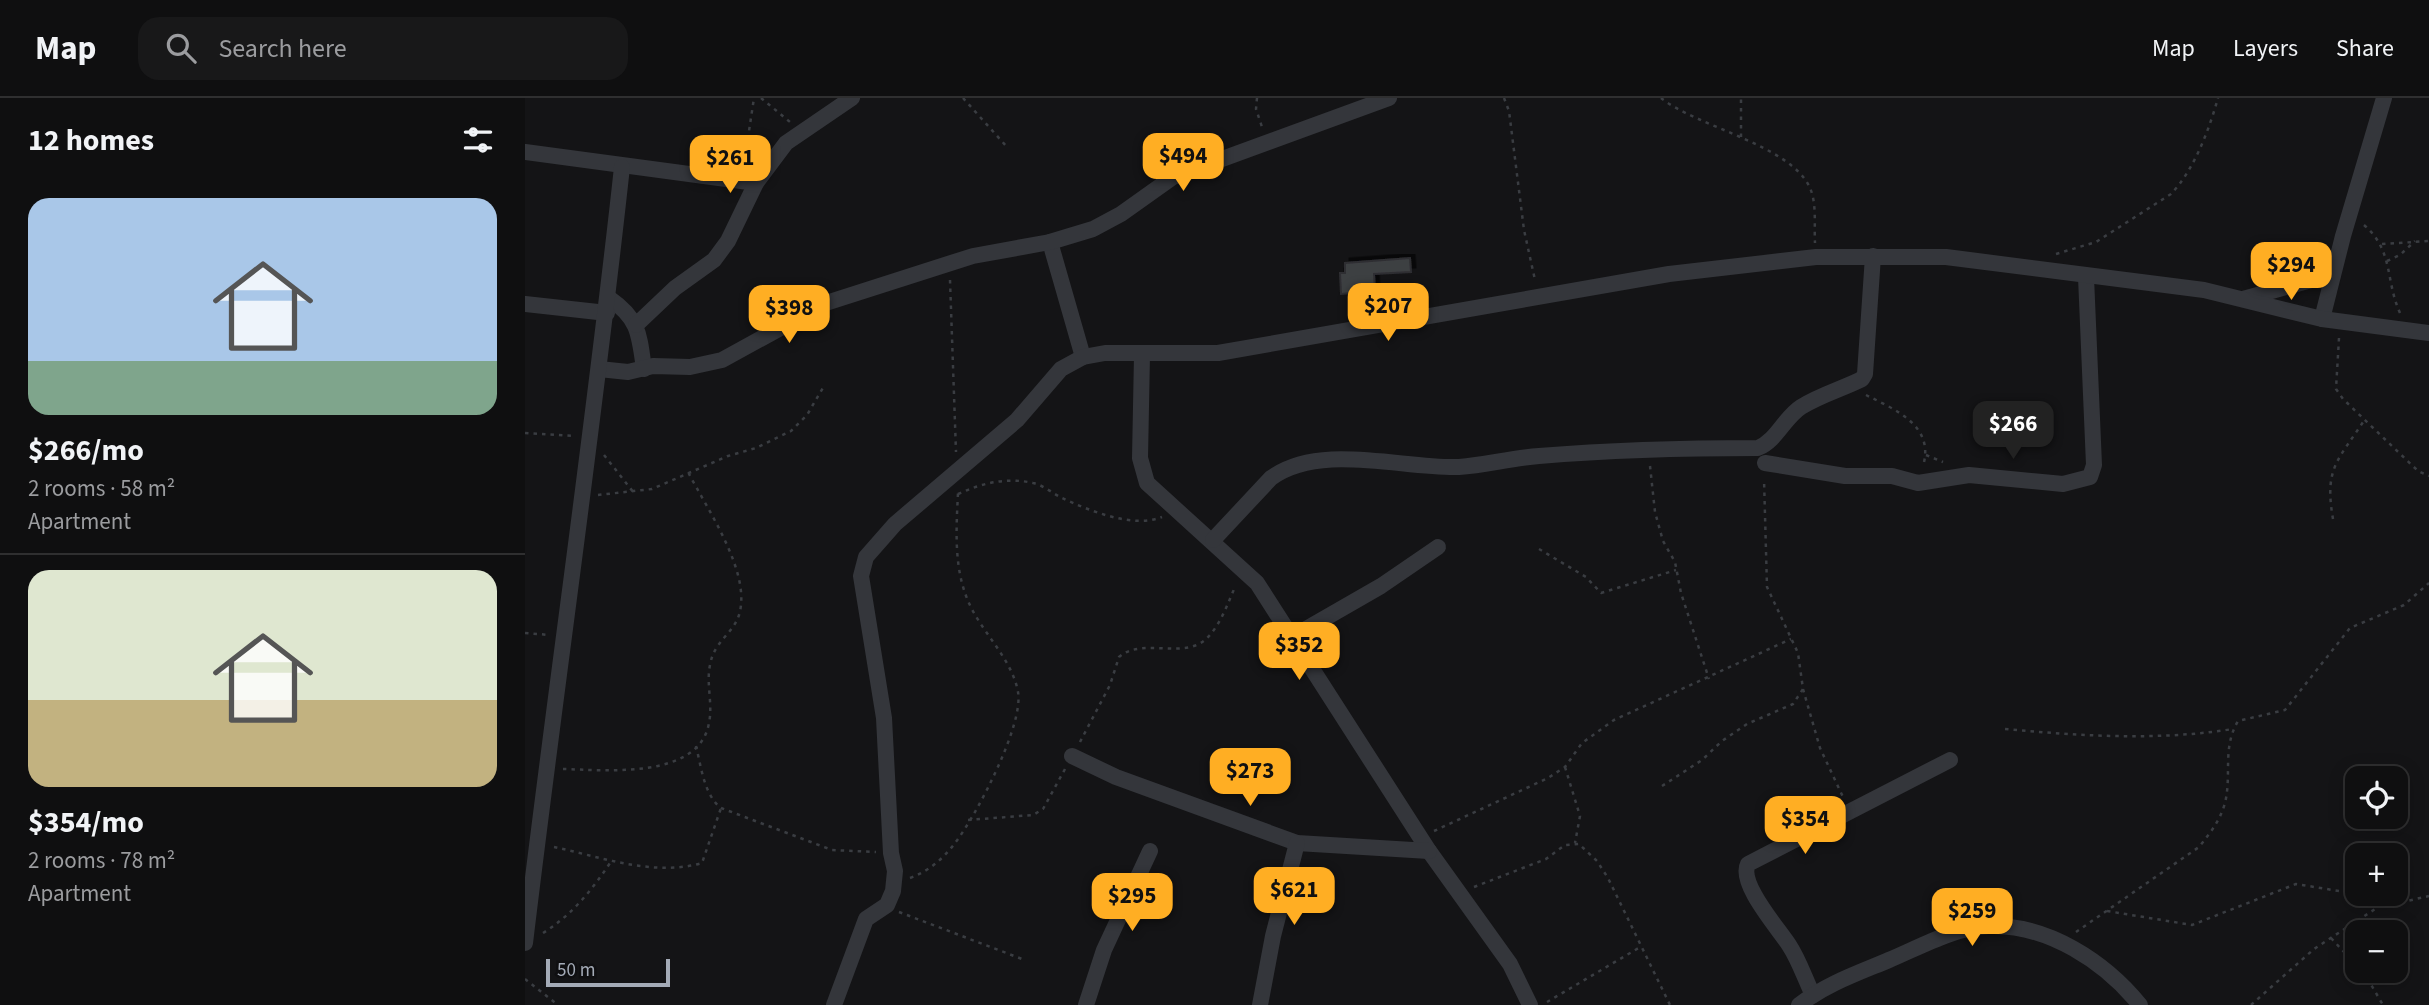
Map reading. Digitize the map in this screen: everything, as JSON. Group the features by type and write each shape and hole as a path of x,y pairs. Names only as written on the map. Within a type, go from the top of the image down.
{"street":[{"path":"636,325 675,288 714,260 728,241 749,182 786,143 801,130 852,98"},
{"path":"599,369 619,373 690,367 722,360 826,303 973,256 1050,242 1093,229 1121,214 1173,177 1267,140 1389,98"},
{"path":"2322,319 2384,98"},
{"path":"525,152 749,182"},
{"path":"530,941 537,843 608,305 622,167"},
{"path":"1050,242 1083,357"},
{"path":"1213,540 1271,478 1300,465 1357,459 1431,467 1463,467 1534,456 1649,448 1758,448 1766,444 1788,417 1801,406 1848,386 1865,374 1873,256"},
{"path":"834,1005 866,919 887,905 893,891 895,871 891,853 884,718 861,576 866,557 895,524 1017,420 1061,369 1083,357 1105,353 1218,354 1724,266 1815,257 1946,257 2087,277 2167,285 2243,299 2322,319 2429,333"},
{"path":"2243,299 2333,274"},
{"path":"1765,463 1845,476 1892,476 1918,483 1977,475 2063,484 2090,477 2094,465 2087,277"},
{"path":"525,304 608,305 627,311 636,325 644,369"},
{"path":"1142,355 1142,470 1147,483 1244,569 1294,636 1425,844 1510,964 1530,1005"},
{"path":"1294,636 1381,586 1438,547"},
{"path":"1072,756 1116,778 1297,843 1425,844"},
{"path":"1813,995 1790,947 1761,907 1746,868 1756,859 1851,813 1950,760"},
{"path":"525,800 542,802"},
{"path":"1260,1005 1273,936 1297,843"},
{"path":"1086,1005 1104,950 1150,851"},
{"path":"1799,1005 1851,974 1973,928 2012,927 2060,943 2106,969 2140,1005"}],"path":[{"path":"749,182 754,98"},
{"path":"761,98 801,130"},
{"path":"963,98 1007,148"},
{"path":"1257,98 1256,109 1267,140"},
{"path":"1504,98 1511,120 1524,230 1538,297"},
{"path":"1661,98 1741,138 1779,159 1796,172 1810,189 1815,257"},
{"path":"1741,98 1741,138"},
{"path":"2055,254 2096,242 2171,194 2181,184 2218,98"},
{"path":"2350,212 2382,244 2392,293 2408,332"},
{"path":"2387,261 2400,255 2416,240"},
{"path":"2382,244 2429,241"},
{"path":"905,880 927,872 956,842 1002,761 1019,696 1009,670 973,612 962,583 955,536 958,494 950,264"},
{"path":"2340,320 2336,388 2343,399 2418,471 2429,476"},
{"path":"581,496 634,493 652,489 688,472 756,448 790,431 807,415 824,386"},
{"path":"1848,386 1914,423 1924,440 1926,455 1918,483"},
{"path":"2333,519 2329,495 2332,471 2365,419"},
{"path":"525,433 589,437 634,493"},
{"path":"1649,448 1655,512 1677,570 1709,679"},
{"path":"1765,463 1767,587 1798,653 1803,690 1829,771 1851,813"},
{"path":"546,768 643,768 664,765 696,746 706,733 710,722 708,673 713,652 720,638 736,623 741,598 732,559 688,472"},
{"path":"958,494 983,483 1017,481 1040,485 1061,497 1124,518 1143,521 1175,510"},
{"path":"1539,548 1586,577 1601,593 1677,570"},
{"path":"968,820 1019,818 1043,809 1110,685 1119,657 1132,649 1189,647 1201,643 1216,625 1244,569"},
{"path":"2060,943 2199,847 2213,830 2225,802 2226,756 2233,729 2245,716 2285,710 2350,628 2404,605 2429,583"},
{"path":"525,633 563,636"},
{"path":"1425,844 1565,767 1582,743 1614,720 1709,679 1791,639"},
{"path":"1662,786 1703,760 1722,741 1747,724 1793,704 1803,690"},
{"path":"2005,729 2094,736 2191,736 2233,729"},
{"path":"696,746 707,789 714,803 721,808 832,850 891,853"},
{"path":"1565,767 1580,816 1576,844"},
{"path":"537,843 612,860 665,868 702,863 721,808"},
{"path":"1461,892 1546,859 1565,845 1576,844 1585,848 1608,878 1670,1005"},
{"path":"530,941 563,920 596,885 612,860"},
{"path":"2107,911 2192,925 2296,884 2345,892"},
{"path":"2408,901 2429,895"},
{"path":"887,905 915,920 973,938 1022,959"},
{"path":"2251,1005 2308,954 2380,906"},
{"path":"2332,938 2345,952"},
{"path":"1541,1005 1642,946"},
{"path":"525,979 558,1005"},
{"path":"2370,983 2383,1005"}],"building":[{"path":"1410,258 1411,272 1374,274 1375,291 1341,294 1340,273 1345,273 1345,263"}]}
